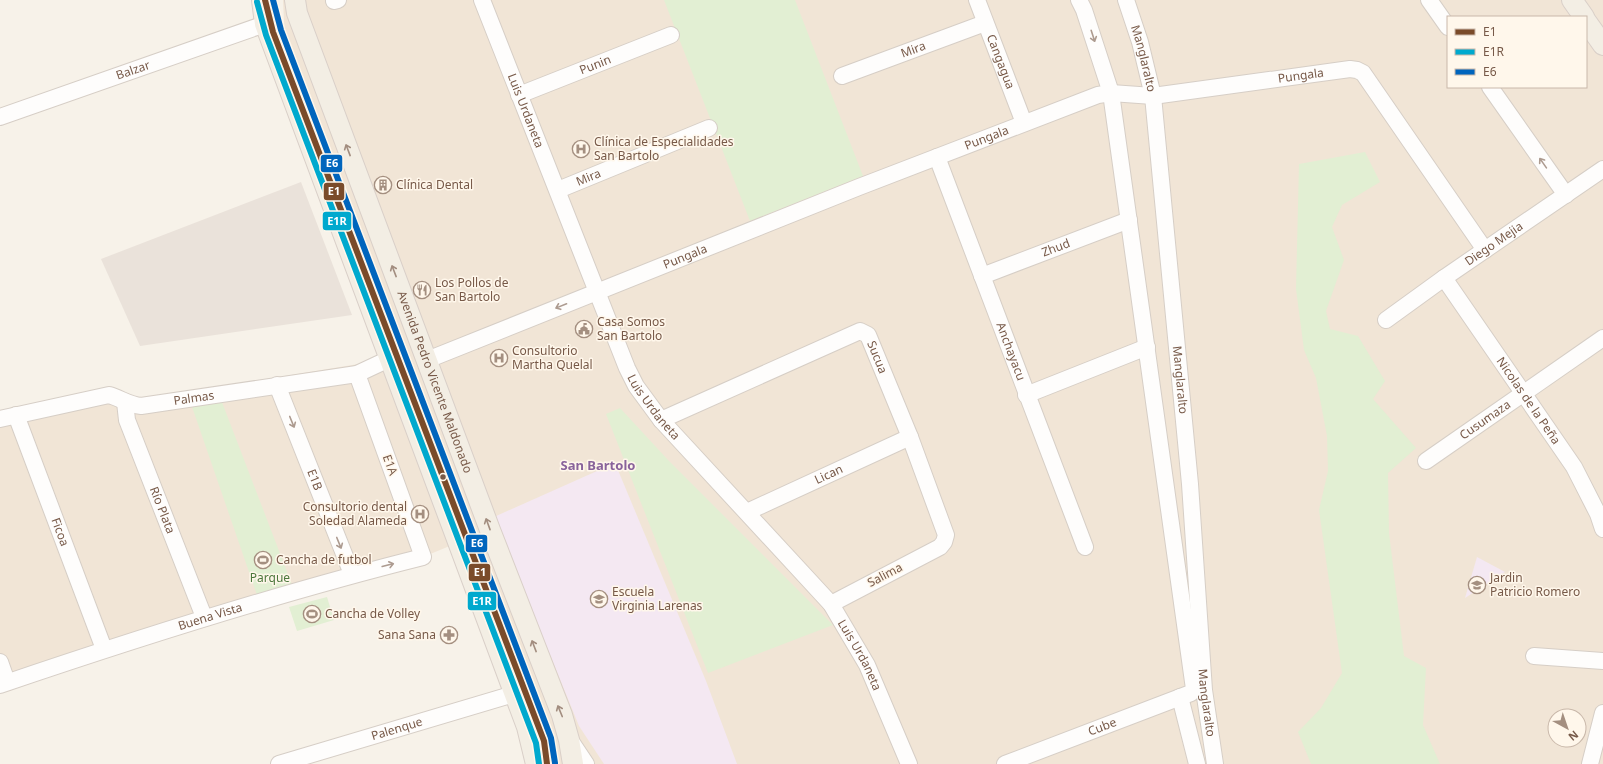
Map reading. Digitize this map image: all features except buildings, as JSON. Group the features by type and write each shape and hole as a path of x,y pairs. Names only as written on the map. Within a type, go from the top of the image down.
{"main road":[{"path":"262,0 265,24 527,727 536,764"},
{"name":"Avenida Pedro Vicente Maldonado","path":"295,0 297,13 493,538 562,716 569,740 573,764"},
{"path":"1572,0 1583,16"},
{"path":"1587,22 1603,45"}],"street":[{"name":"Luis Urdaneta","path":"482,0 627,368 636,386 661,420 831,604 867,665 909,764"},
{"name":"Cangagua","path":"977,0 1024,123"},
{"name":"Manglaralto","path":"1079,0 1084,10 1112,93 1128,220 1194,685"},
{"name":"Manglaralto","path":"1126,0 1140,42 1153,96 1189,476 1204,690 1216,764"},
{"path":"1429,0 1447,26"},
{"name":"Mira","path":"842,76 985,23"},
{"name":"Balzar","path":"0,117 265,24"},
{"name":"Punin","path":"519,95 671,35"},
{"name":"Pungala","path":"427,360 1024,123 1098,95 1112,93 1153,96 1350,69 1357,70 1363,73 1485,250"},
{"path":"1491,88 1566,195"},
{"name":"Mira","path":"558,190 709,128"},
{"name":"Anchayacu","path":"937,157 1085,547"},
{"name":"Diego Mejia","path":"1386,320 1444,278 1603,169"},
{"name":"Zhud","path":"982,276 1128,220"},
{"name":"Nicolas de la Peña","path":"1444,278 1574,467 1598,514 1603,529"},
{"name":"Sucua","path":"661,420 863,332 870,337 910,437 946,535 944,542 940,547"},
{"name":"Cusumaza","path":"1426,461 1522,392 1603,338"},
{"path":"1026,394 1146,347"},
{"name":"Palmas","path":"0,419 109,395 118,397 125,402 141,406 357,374 389,359"},
{"name":"E1A","path":"357,374 423,557"},
{"name":"E1B","path":"277,385 352,574"},
{"name":"Río Plata","path":"125,402 127,420 204,617"},
{"name":"Ficoa","path":"16,415 104,650"},
{"name":"Lican","path":"746,512 910,437"},
{"name":"Salima","path":"831,604 940,547"},
{"name":"Buena Vista","path":"4,684 204,617 352,574 423,557"},
{"path":"1534,656 1603,661"},
{"path":"0,662 4,684"},
{"name":"Cube","path":"1005,764 1191,693 1194,689 1194,685"},
{"name":"Palenque","path":"279,764 514,694"},
{"path":"1180,697 1197,764"},
{"path":"1590,764 1603,713"},
{"path":"569,740 586,764"}],"shaded area":[{"path":"283,0 1603,0 1603,764 547,764 401,348 285,43"},
{"path":"301,182 352,315 140,346 101,259"},
{"path":"389,359 457,543 423,557 0,688 0,419 109,395 125,402"},
{"name":"Escuela Virginia Larenas","path":"615,463 706,681 737,764 604,764 579,726 494,517"},
{"name":"Jardin Patricio Romero","path":"1477,557 1505,572 1465,598"}],"green space":[{"path":"664,0 795,0 863,176 750,221"},
{"path":"1365,152 1380,182 1342,205 1332,227 1344,260 1326,311 1330,329 1358,336 1385,381 1373,399 1416,448 1388,473 1389,533 1404,656 1426,668 1423,725 1440,764 1311,764 1298,732 1321,708 1342,673 1319,510 1328,471 1327,436 1316,378 1304,350 1296,289 1299,164"},
{"name":"Parque","path":"220,397 294,590 259,601 190,401"},
{"path":"620,408 669,461 833,625 708,673 606,414"},
{"name":"Cancha de Volley","path":"327,597 334,620 297,631 289,607"}],"transit line":[{"name":"E1","path":"265,0 273,32 544,741 547,764"},
{"name":"E6","path":"273,0 281,30 551,738 555,763"},
{"name":"E1R","path":"257,2 266,35 536,743 539,764"}],"place":[{"name":"Clínica de Especialidades San Bartolo","path":"581,149"},
{"name":"Clínica Dental","path":"383,185"},
{"name":"Los Pollos de San Bartolo","path":"422,290"},
{"name":"Casa Somos San Bartolo","path":"584,329"},
{"name":"Consultorio Martha Quelal","path":"499,358"},
{"name":"Consultorio dental Soledad Alameda","path":"420,514"},
{"name":"Cancha de futbol","path":"263,560"},
{"name":"Jardin Patricio Romero","path":"1477,585"},
{"name":"Escuela Virginia Larenas","path":"599,599"},
{"name":"Cancha de Volley","path":"312,614"},
{"name":"Sana Sana","path":"449,635"}],"district":[{"name":"San Bartolo","path":"598,465"}]}
